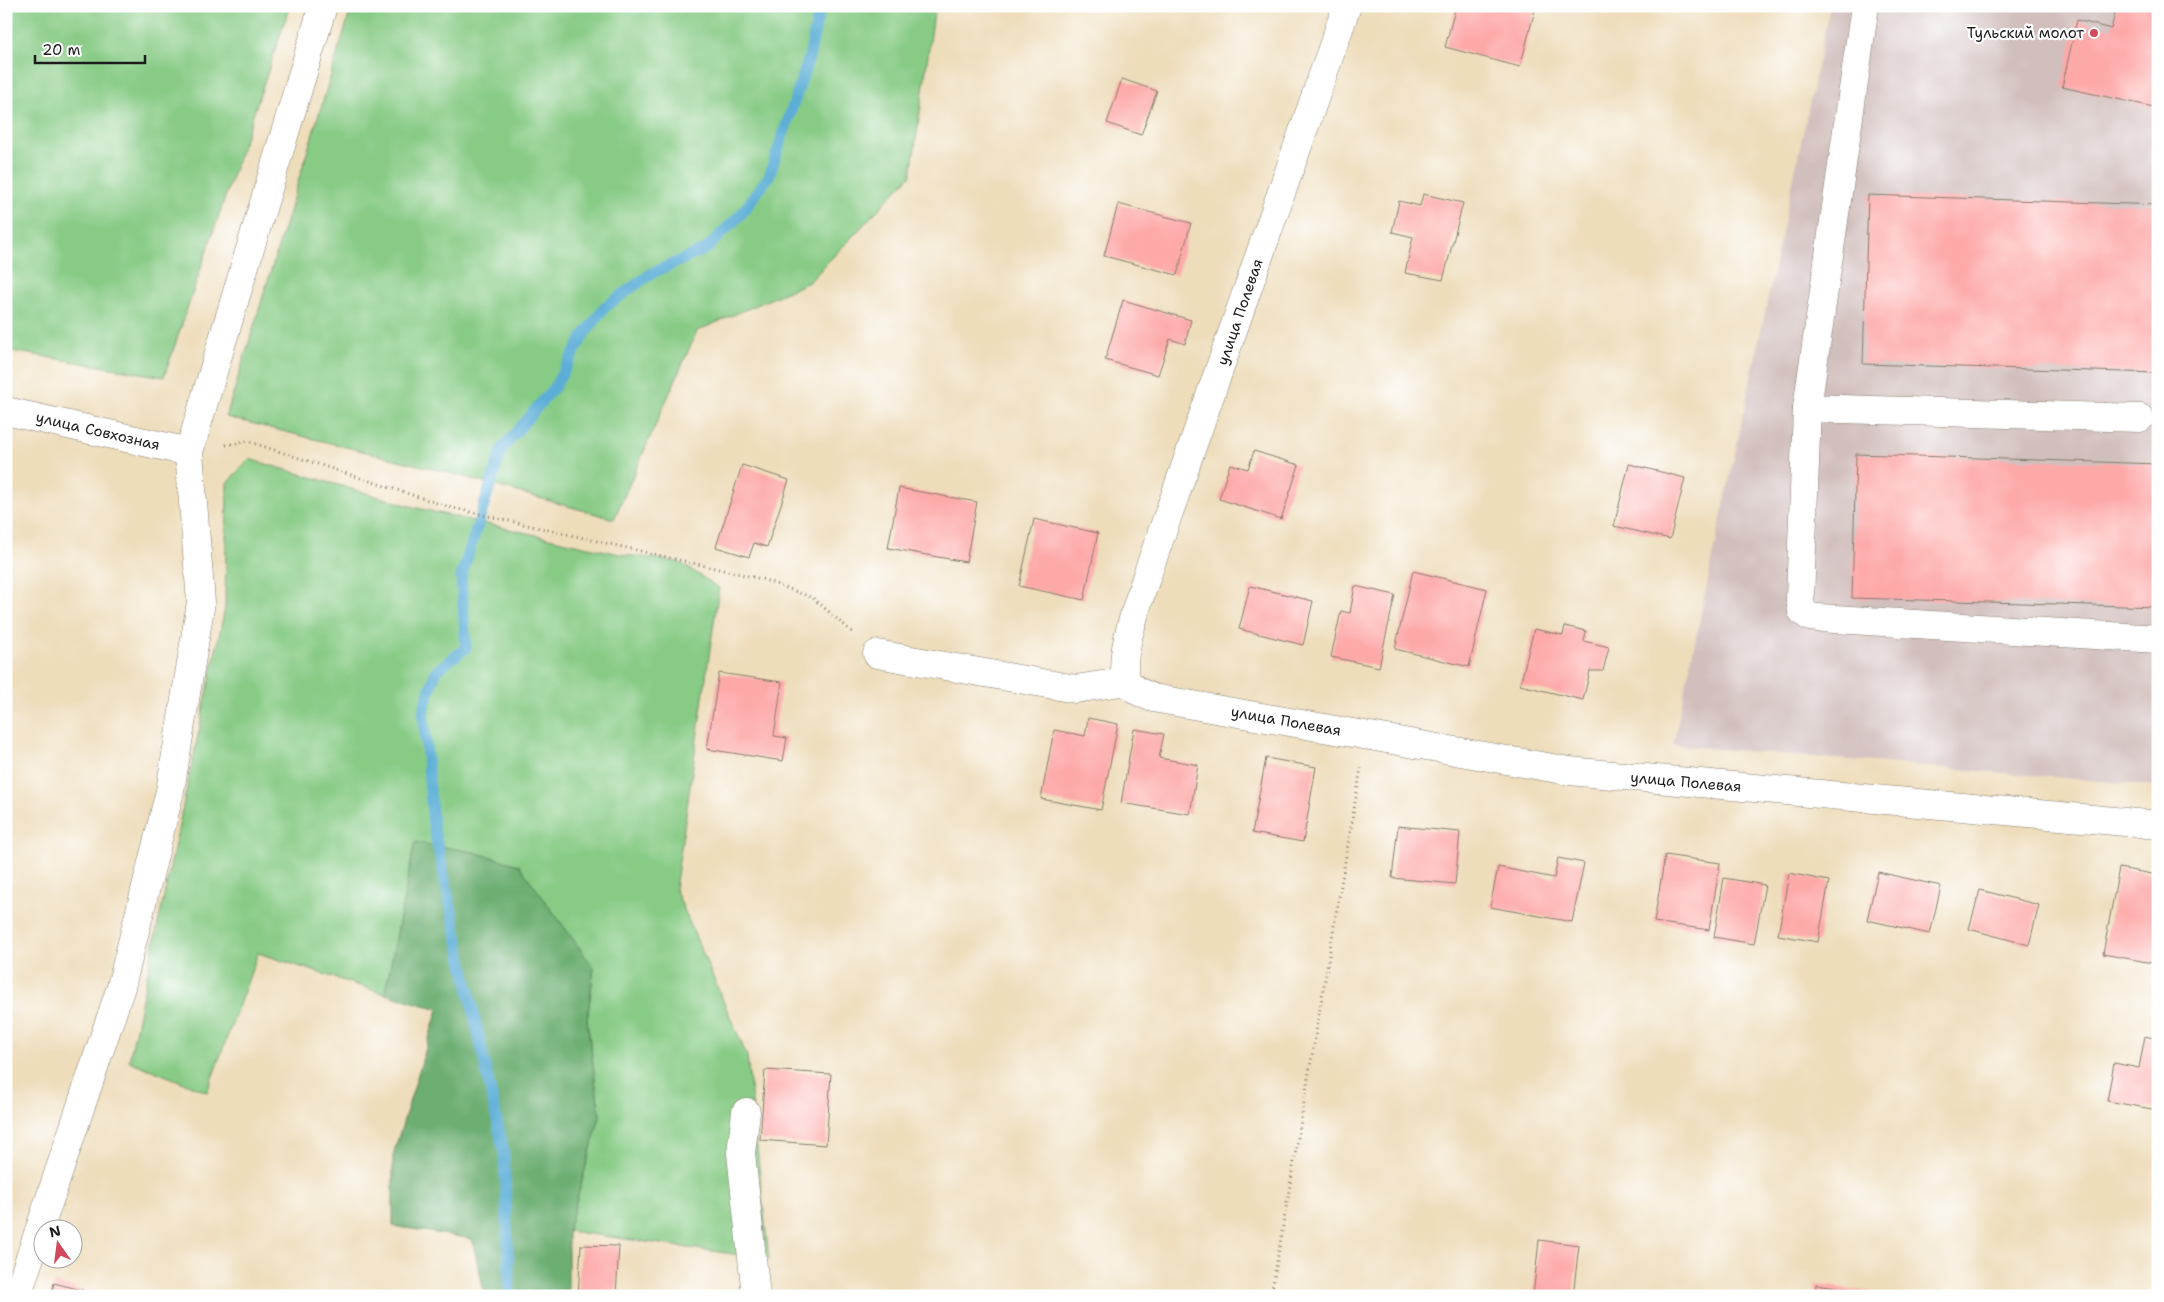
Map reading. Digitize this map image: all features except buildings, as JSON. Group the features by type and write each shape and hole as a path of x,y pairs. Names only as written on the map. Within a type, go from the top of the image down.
{"street":[{"path":"18,1296 121,987 170,791 200,602 189,452 323,6"},
{"name":"улица Полевая","path":"1347,6 1147,576 1128,638 1124,663 1127,681 1136,690 1152,698 1569,771 2158,825"},
{"path":"1865,6 1807,408 1800,600 1804,614 1819,618 2158,638"},
{"path":"1807,408 2140,418"},
{"name":"улица Совхозная","path":"6,410 189,452"},
{"path":"877,654 1076,689 1127,681"},
{"path":"746,1112 740,1153 756,1296"}],"path":[{"path":"189,452 247,441 449,507 762,579 812,598 877,654"},
{"path":"1271,1296 1366,735"}],"shaded area":[{"path":"1830,6 2158,6 2158,786 1673,745"}],"green space":[{"path":"6,6 290,6 164,377 6,350"},
{"path":"352,6 935,6 911,175 809,282 697,331 614,519 450,473 226,417"},
{"path":"249,459 417,508 619,554 679,562 719,588 675,889 747,1056 769,1259 568,1231 600,1116 587,1020 594,968 415,843 385,994 258,953 207,1092 129,1061 225,608 227,483"},
{"path":"415,842 474,852 519,865 594,968 587,1020 600,1116 568,1231 568,1296 485,1296 472,1239 393,1226 393,1155 438,1009 385,994"}],"waterway":[{"path":"510,1296 504,1153 433,825 423,711 436,671 466,648 461,577 502,449 555,386 584,335 605,307 652,273 706,249 742,213 769,176 809,58 820,6"}],"place":[{"name":"Тульский молот","path":"2094,33"}]}
